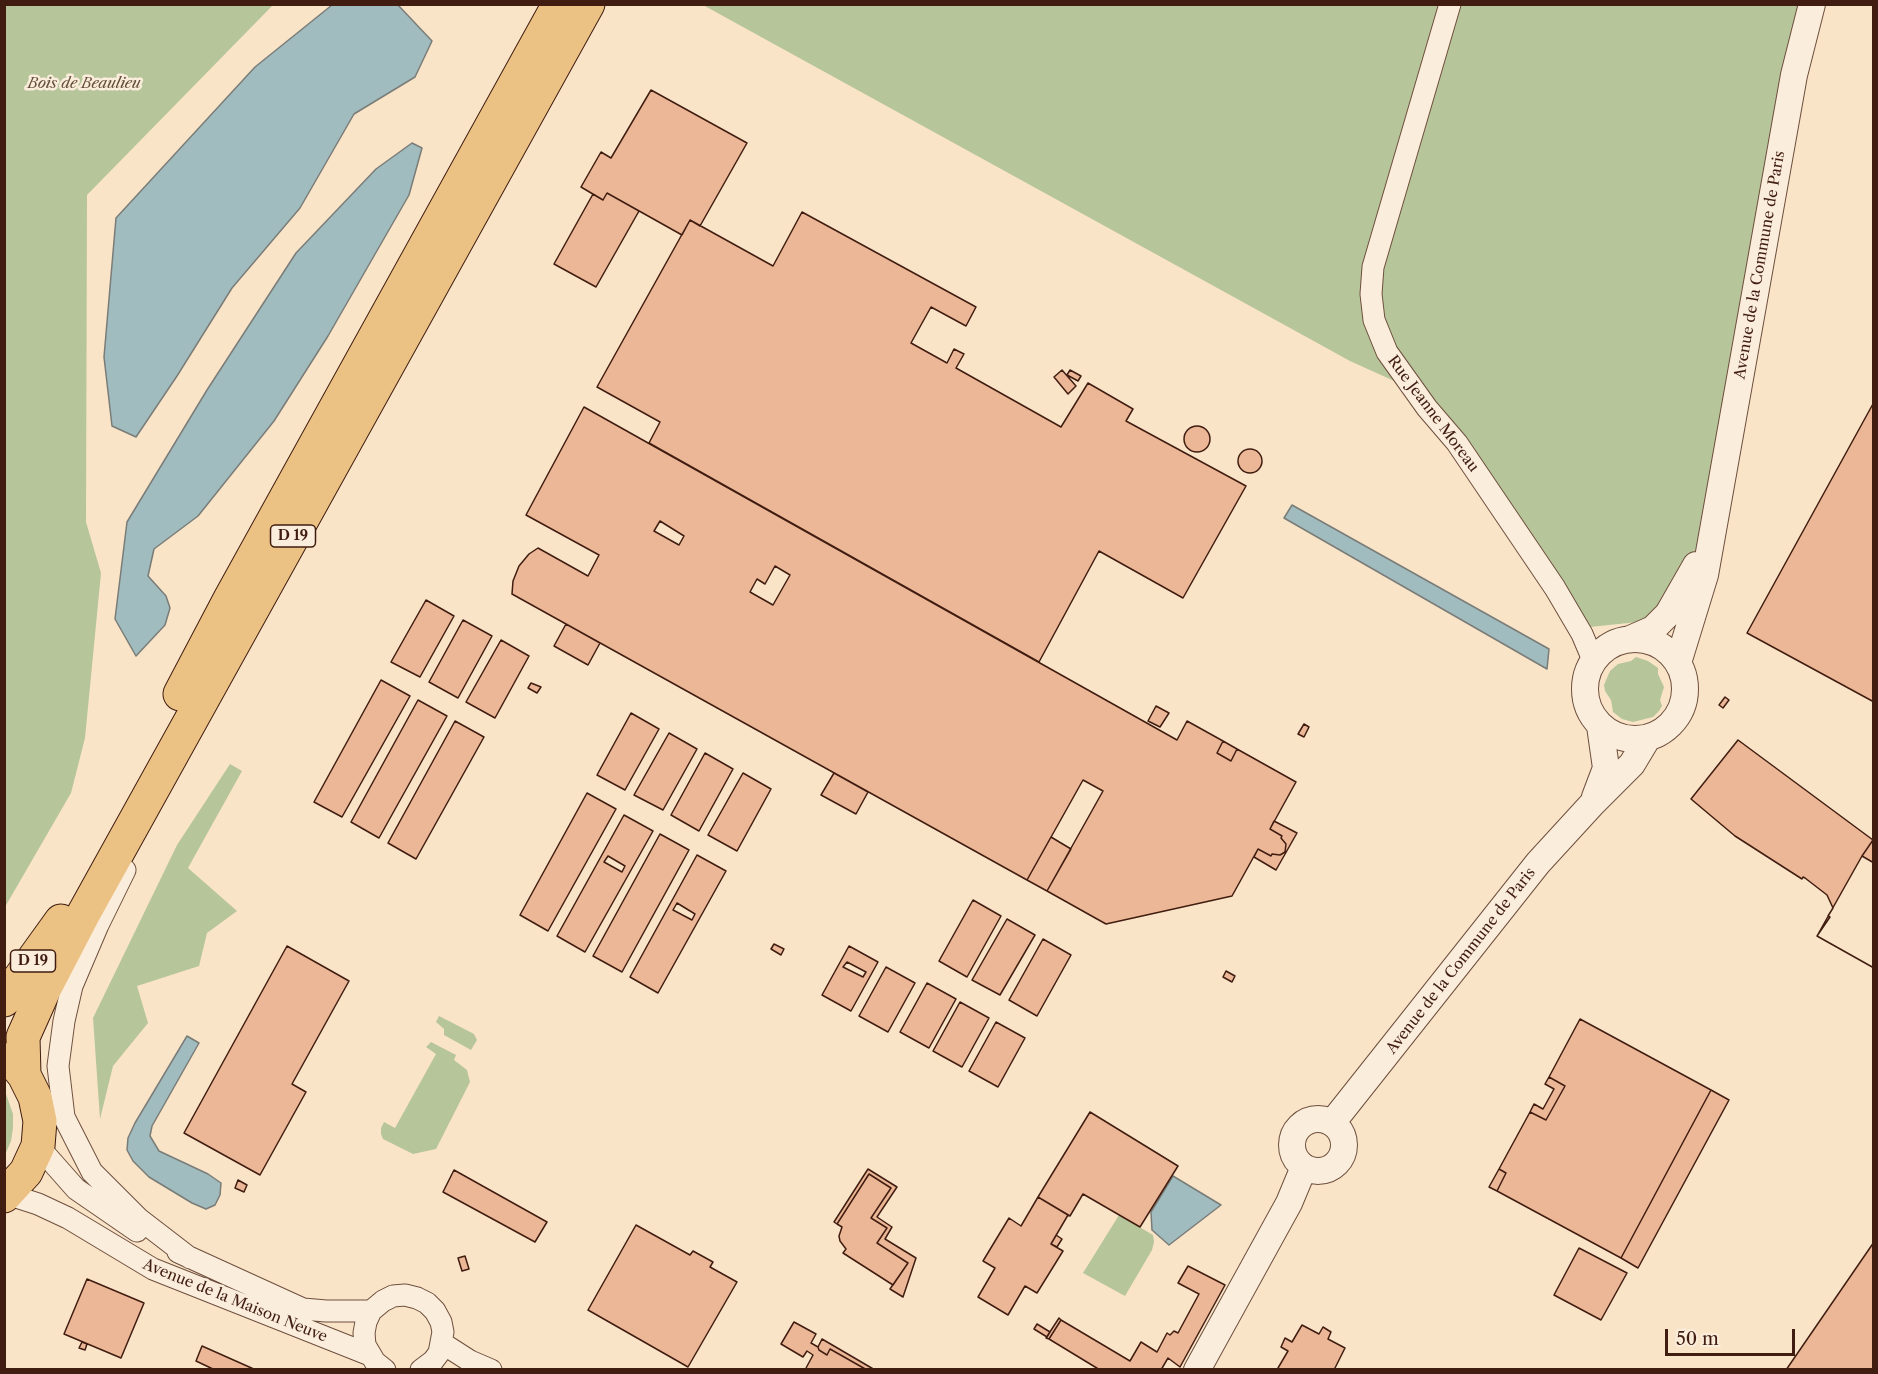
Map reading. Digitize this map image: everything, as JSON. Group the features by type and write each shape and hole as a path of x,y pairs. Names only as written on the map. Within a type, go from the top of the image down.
{"main road":[{"name":"D 19","path":"4,1000 60,922 230,599 559,4"},
{"name":"D 19","path":"14,1065 23,1036 44,990 84,913 588,4"},
{"path":"6,1195 26,1172 38,1146 40,1121 36,1097 14,1065"}],"street":[{"name":"Rue Jeanne Moreau","path":"1449,4 1373,267 1371,294 1374,320 1387,352 1427,408 1457,443 1555,588 1582,634 1593,660"},
{"name":"Avenue de la Commune de Paris","path":"1678,663 1705,575 1794,75 1812,4"},
{"name":"Avenue de la Commune de Paris","path":"1630,639 1653,629 1668,614 1692,573 1713,526"},
{"path":"190,1258 138,1218 92,1172 64,1117 58,1066 63,1021 72,986 98,925 270,576"},
{"path":"1630,639 1644,639 1669,652 1678,663 1684,677 1686,693 1682,709 1674,723 1662,733 1647,739 1622,738 1610,734 1591,715 1586,702 1584,688 1593,660 1616,642 1630,639"},
{"name":"Avenue de la Commune de Paris","path":"1593,802 1606,768 1600,726"},
{"name":"Avenue de la Commune de Paris","path":"1332,1123 1538,863 1593,802 1632,764 1647,739"},
{"path":"1312,1119 1323,1119 1339,1128 1344,1145 1343,1153 1337,1163 1327,1169 1315,1171 1304,1167 1297,1160 1292,1141 1295,1132 1302,1124 1312,1119"},
{"name":"Avenue de la Maison Neuve","path":"38,1146 76,1189 138,1232 190,1258 303,1309 371,1311"},
{"path":"1197,1370 1289,1203 1304,1167"},
{"name":"Avenue de la Maison Neuve","path":"6,1195 38,1204 68,1218 153,1269 376,1364"},
{"path":"376,1364 365,1344 366,1322 371,1311 383,1301 393,1296 405,1295 427,1303 441,1322 443,1332 439,1353 425,1369"},
{"path":"442,1343 470,1361 492,1370"}],"green space":[{"name":"Bois de Beaulieu","path":"5,4 273,5 87,195 86,522 101,573 85,738 71,793 5,907"},
{"path":"703,5 1810,5 1709,524 1690,570 1657,620 1590,627 1547,570 1434,399 1350,361"},
{"path":"1636,657 1658,668 1658,674 1664,687 1660,700 1662,706 1659,711 1653,717 1633,722 1622,719 1613,712 1611,700 1604,685 1610,671 1618,664 1631,661"},
{"path":"230,764 242,771 188,868 237,911 207,933 199,966 137,986 148,1023 113,1066 100,1119 93,1018 177,845"},
{"path":"439,1016 474,1034 477,1040 471,1050 444,1035 444,1029 436,1022"},
{"path":"431,1042 456,1055 454,1060 467,1070 470,1082 436,1149 413,1154 383,1139 381,1128 384,1122 395,1128 436,1054 426,1047"},
{"path":"5,1091 13,1114 13,1128 5,1155"},
{"path":"1119,1215 1153,1235 1154,1242 1152,1250 1125,1296 1083,1273"}],"water":[{"path":"332,5 398,5 432,41 415,77 354,114 300,208 232,288 136,437 112,426 104,357 116,218 255,67"},
{"path":"412,143 422,148 409,195 328,336 274,421 198,516 154,549 148,576 166,596 170,608 165,625 136,656 115,619 127,522 207,390 296,253 376,169"},
{"path":"1292,505 1549,649 1547,669 1284,518"},
{"path":"187,1036 199,1043 152,1126 150,1136 159,1151 208,1174 221,1183 220,1195 215,1205 206,1209 149,1177 133,1161 127,1150 128,1138 135,1123"},
{"path":"1173,1176 1221,1205 1169,1245 1152,1230 1151,1212"}],"building":[{"path":"651,90 747,143 700,226 690,220 682,235 607,193 603,200 581,187 601,152 611,158"},
{"path":"607,193 639,211 596,287 554,264 593,194 603,200"},
{"path":"802,212 976,307 966,326 931,307 911,343 947,363 954,349 964,354 956,368 1061,427 1088,383 1133,409 1126,421 1246,486 1183,598 1099,551 1039,662 649,443 660,422 597,387 690,220 773,266"},
{"path":"1062,370 1076,386 1068,394 1054,377"},
{"path":"1070,370 1081,376 1078,381 1067,375"},
{"path":"1874,402 1874,702 1747,633"},
{"path":"584,407 1177,740 1187,721 1223,741 1217,753 1231,761 1237,749 1296,782 1270,829 1282,836 1286,844 1285,852 1271,856 1258,849 1232,896 1106,924 1047,891 1103,791 1083,780 1027,880 512,594 513,581 519,566 529,554 538,548 588,576 599,555 526,515"},
{"path":"1197,426 1206,430 1210,439 1206,448 1197,452 1188,448 1184,439 1188,430"},
{"path":"1250,449 1259,452 1262,461 1259,470 1250,473 1241,470 1238,461 1241,452"},
{"path":"660,521 684,536 679,545 654,531"},
{"path":"775,566 790,575 773,605 750,592 757,579 765,584"},
{"path":"426,600 454,616 420,677 391,662"},
{"path":"463,620 492,636 458,698 429,682"},
{"path":"566,624 600,643 588,665 554,646"},
{"path":"501,640 529,656 495,718 466,702"},
{"path":"381,680 410,696 342,817 314,802"},
{"path":"531,683 541,687 537,693 528,688"},
{"path":"1725,697 1729,700 1723,708 1719,705"},
{"path":"418,700 447,716 379,838 351,822"},
{"path":"1156,706 1169,713 1160,727 1148,721"},
{"path":"631,713 659,729 625,790 597,775"},
{"path":"455,721 484,737 416,859 388,843"},
{"path":"1304,724 1309,727 1304,737 1298,734"},
{"path":"669,733 697,749 663,810 634,795"},
{"path":"1738,740 1873,840 1862,856 1874,863 1874,968 1817,936 1830,917 1828,916 1833,908 1827,895 1805,878 1802,879 1735,836 1691,799"},
{"path":"1223,741 1237,749 1231,761 1217,753"},
{"path":"705,753 733,769 699,831 671,815"},
{"path":"743,773 771,789 737,851 708,835"},
{"path":"834,773 868,792 856,814 821,795"},
{"path":"587,793 616,809 548,931 520,915"},
{"path":"624,815 653,831 585,952 557,936"},
{"path":"1274,821 1297,833 1276,870 1254,857 1258,849 1271,856 1285,852 1286,844 1282,836 1270,829"},
{"path":"660,834 689,850 622,972 593,956"},
{"path":"1051,837 1071,849 1047,891 1027,880"},
{"path":"1874,840 1874,863 1862,856"},
{"path":"697,855 726,871 658,993 630,977"},
{"path":"608,856 625,866 622,872 604,862"},
{"path":"1862,856 1874,863 1874,968 1817,936"},
{"path":"973,900 1001,916 967,977 939,961"},
{"path":"677,903 695,914 692,920 673,910"},
{"path":"1007,919 1035,935 1000,995 972,980"},
{"path":"1043,939 1071,955 1037,1016 1009,1000"},
{"path":"774,944 784,949 781,955 771,949"},
{"path":"287,946 349,981 292,1084 306,1092 260,1175 184,1133"},
{"path":"849,946 878,962 851,1011 822,995"},
{"path":"847,962 866,972 863,977 843,967"},
{"path":"886,967 915,983 888,1032 859,1016"},
{"path":"1226,971 1235,976 1232,982 1223,977"},
{"path":"927,983 956,999 929,1048 900,1032"},
{"path":"960,1002 989,1018 962,1067 933,1051"},
{"path":"1580,1019 1711,1090 1621,1258 1497,1191 1506,1173 1499,1169 1530,1112 1546,1120 1565,1086 1549,1077"},
{"path":"996,1022 1025,1038 998,1087 969,1071"},
{"path":"1549,1077 1565,1086 1546,1120 1530,1112 1534,1104 1543,1109 1554,1089 1545,1084"},
{"path":"1711,1090 1729,1100 1638,1268 1621,1258"},
{"path":"1090,1112 1178,1166 1140,1227 1083,1194 1070,1216 1038,1197"},
{"path":"868,1169 897,1187 877,1217 892,1227 885,1239 916,1258 903,1297 890,1289 908,1263 877,1243 887,1228 871,1218 891,1188 869,1174 837,1224 834,1222"},
{"path":"1499,1169 1506,1173 1497,1191 1489,1187"},
{"path":"454,1170 547,1222 535,1242 443,1192"},
{"path":"869,1174 891,1188 871,1218 887,1228 877,1243 908,1263 893,1285 843,1253 846,1249 840,1241 842,1227 837,1224"},
{"path":"238,1180 247,1185 244,1192 235,1188"},
{"path":"1038,1197 1068,1215 1051,1244 1063,1251 1037,1293 1025,1286 1008,1315 978,1297 995,1268 983,1261 1009,1218 1021,1226"},
{"path":"636,1225 690,1255 693,1251 713,1262 710,1267 737,1282 688,1367 588,1310"},
{"path":"1056,1235 1062,1239 1057,1247 1051,1244"},
{"path":"1874,1242 1874,1370 1786,1370"},
{"path":"1579,1248 1627,1273 1601,1320 1554,1295"},
{"path":"465,1256 469,1269 462,1271 458,1258"},
{"path":"1188,1266 1225,1285 1180,1367 1168,1358 1161,1370 1100,1370 1049,1339 1061,1320 1130,1361 1141,1342 1157,1352 1167,1333 1170,1335 1174,1331 1178,1333 1199,1294 1178,1283"},
{"path":"87,1279 144,1303 121,1358 64,1334"},
{"path":"1059,1318 1061,1320 1049,1339 1046,1338"},
{"path":"794,1322 816,1334 811,1343 819,1350 827,1355 830,1349 867,1370 805,1370 813,1355 807,1351 803,1357 781,1344"},
{"path":"1037,1324 1050,1332 1047,1337 1034,1329"},
{"path":"1302,1325 1319,1334 1323,1327 1331,1332 1328,1339 1345,1348 1334,1370 1281,1370 1278,1368 1288,1351 1281,1347 1285,1338 1292,1342"},
{"path":"822,1339 875,1370 867,1370 830,1349 827,1355 818,1347"},
{"path":"82,1342 87,1344 85,1350 79,1348"},
{"path":"202,1346 256,1370 215,1370 196,1361"}]}
